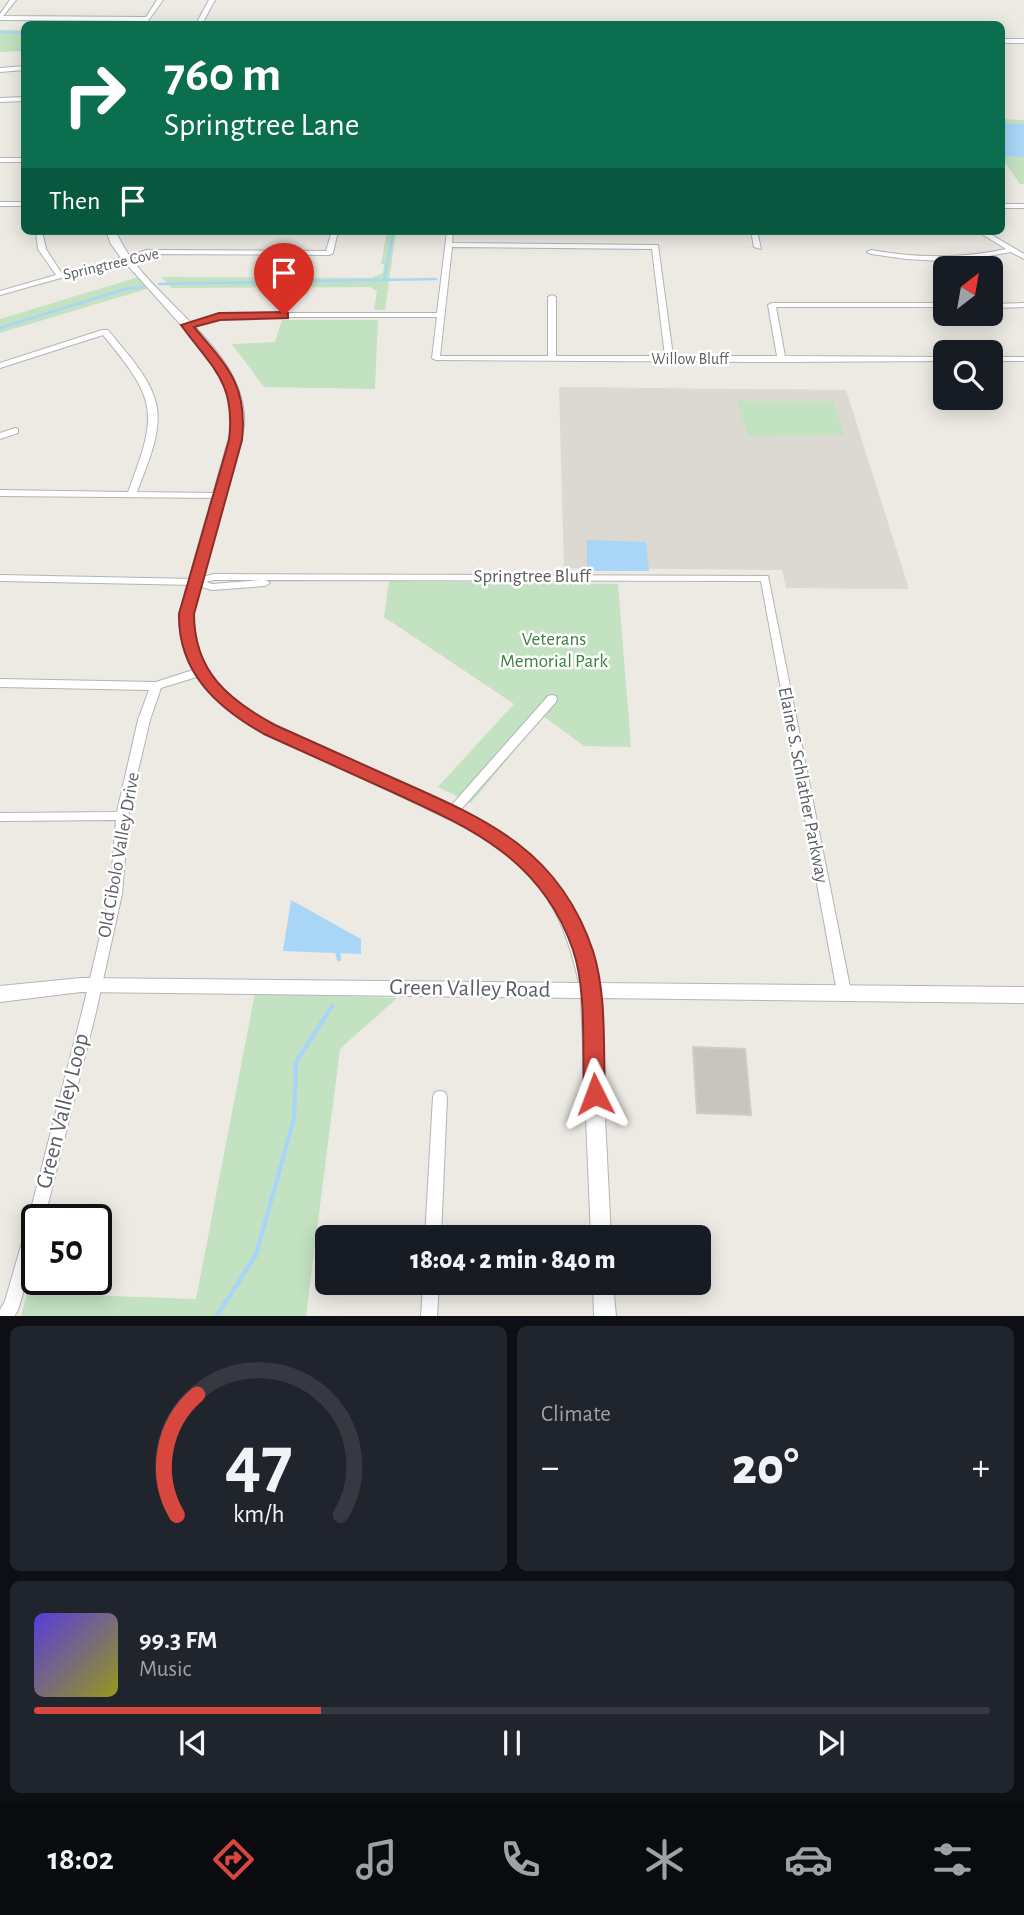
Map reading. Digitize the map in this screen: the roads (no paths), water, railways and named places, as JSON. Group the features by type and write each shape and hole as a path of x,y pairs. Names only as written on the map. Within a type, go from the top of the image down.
{"main road":[{"path":"194,21 203,0"},
{"path":"201,21 212,0"},
{"path":"1005,41 1024,41"},
{"path":"113,235 125,257 223,368 237,402 236,440 186,614 186,631 199,672 230,705 270,729 453,811 513,849 552,889 567,914 583,953 590,992 600,1225"},
{"name":"Green Valley Road","path":"0,994 93,985 1024,995"},
{"path":"604,1295 605,1316"}],"street":[{"path":"0,17 13,0"},
{"path":"0,17 148,19 160,0"},
{"path":"0,70 21,68"},
{"path":"0,100 21,99"},
{"path":"0,160 21,160"},
{"path":"0,204 21,204"},
{"path":"1005,206 1024,206"},
{"path":"40,235 42,249 59,275"},
{"name":"Springtree Cove","path":"0,293 125,257 164,251 329,253 334,235"},
{"path":"187,325 233,315 438,315 449,235"},
{"path":"755,235 758,247"},
{"path":"987,235 1024,257"},
{"path":"448,246 655,247 669,359"},
{"path":"871,252 895,257 976,257 1012,250"},
{"path":"552,298 552,359"},
{"path":"782,360 772,305 933,305"},
{"path":"1003,306 1024,305"},
{"name":"Willow Bluff","path":"438,315 436,358 933,359"},
{"path":"0,366 105,332 145,382 153,405 155,427 131,495"},
{"path":"1003,359 1024,359"},
{"path":"0,436 15,431"},
{"path":"0,493 219,496"},
{"name":"Springtree Bluff","path":"0,578 195,582 212,587 298,578 765,578"},
{"name":"Elaine S. Schlather Parkway","path":"765,578 844,992"},
{"path":"0,683 156,686 199,672"},
{"name":"Old Cibolo Valley Drive","path":"93,985 116,894 122,816 144,720 156,686"},
{"path":"453,811 552,699"},
{"path":"0,817 122,816"},
{"name":"Green Valley Loop","path":"6,1316 12,1304 33,1232 89,1012 93,985"},
{"path":"434,1225 440,1097"},
{"path":"429,1316 430,1295"}],"water":[{"path":"1005,123 1024,124 1024,157 1005,156"},
{"path":"587,540 646,542 649,571 591,571 587,566"},
{"path":"291,900 361,939 361,954 283,951"}],"waterway":[{"path":"0,32 21,33"},
{"path":"384,280 393,235"},
{"path":"384,280 436,279"},
{"path":"159,284 384,280"},
{"path":"0,328 125,289 143,287"},
{"path":"337,950 339,959"},
{"path":"217,1316 256,1255 294,1118 296,1062 332,1006"}],"park label":[{"name":"Veterans Memorial Park","path":"554,650"}]}
